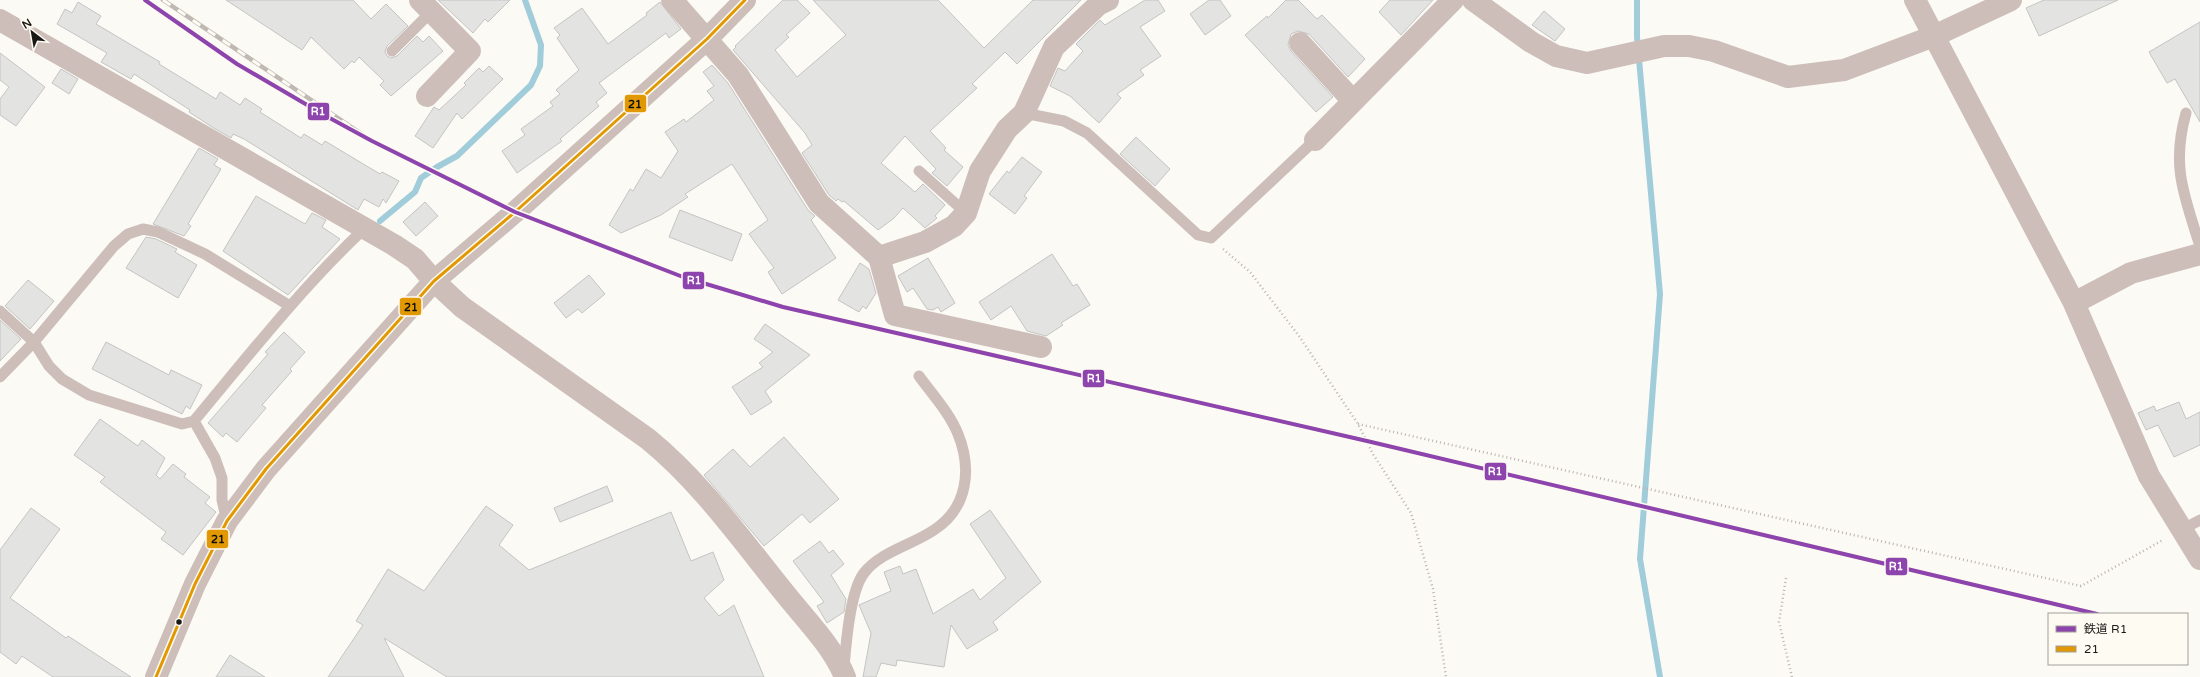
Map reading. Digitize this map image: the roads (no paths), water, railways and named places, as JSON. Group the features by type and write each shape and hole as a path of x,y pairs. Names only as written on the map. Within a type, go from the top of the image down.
{"street":[{"path":"672,0 738,75 819,203 879,257 895,315 1041,347"},
{"path":"156,677 195,584 227,521 266,469 434,281 515,212 707,39 745,0"},
{"path":"879,257 925,242 954,226 966,213 980,170 1007,129 1024,113 1054,47 1098,5 1108,0"},
{"path":"1315,140 1453,0"},
{"path":"1473,0 1530,42 1556,56 1587,63 1664,46 1689,46 1714,52 1788,77 1844,70 1934,36 2011,0"},
{"path":"1915,0 2074,303 2149,476 2191,525 2200,559"},
{"path":"426,6 470,51 427,96"},
{"path":"0,20 365,228 415,259 434,281 462,307 648,440 675,462 815,631 844,674"},
{"path":"1300,43 1353,101"},
{"path":"2074,303 2131,273 2200,254"}],"lane":[{"path":"392,51 426,6"},
{"path":"1024,113 1064,121 1087,134 1198,235 1211,238 1315,140"},
{"path":"2186,113 2180,135 2178,162 2183,191 2200,246"},
{"path":"919,171 966,213"},
{"path":"0,311 34,342 49,366 62,379 89,395 182,424 194,421 290,306 340,251 365,228"},
{"path":"0,377 34,342 114,246 128,234 142,229 158,232 205,254 290,306"},
{"path":"844,674 846,642 857,585 864,573 878,560 935,530 956,511 965,486 965,456 957,433 944,409 919,376"},
{"path":"194,421 215,458 222,478 222,500 227,521"}],"waterway":[{"path":"380,221 415,192 421,178 457,156 531,85 540,66 541,45 525,0"},
{"path":"1637,0 1637,37 1660,294 1640,559 1660,677"}],"railway":[{"path":"163,0 372,141"}],"rail line":[{"name":"R1","path":"145,0 237,64 372,141 515,212 683,277 783,307 1367,441 2093,613"}]}
